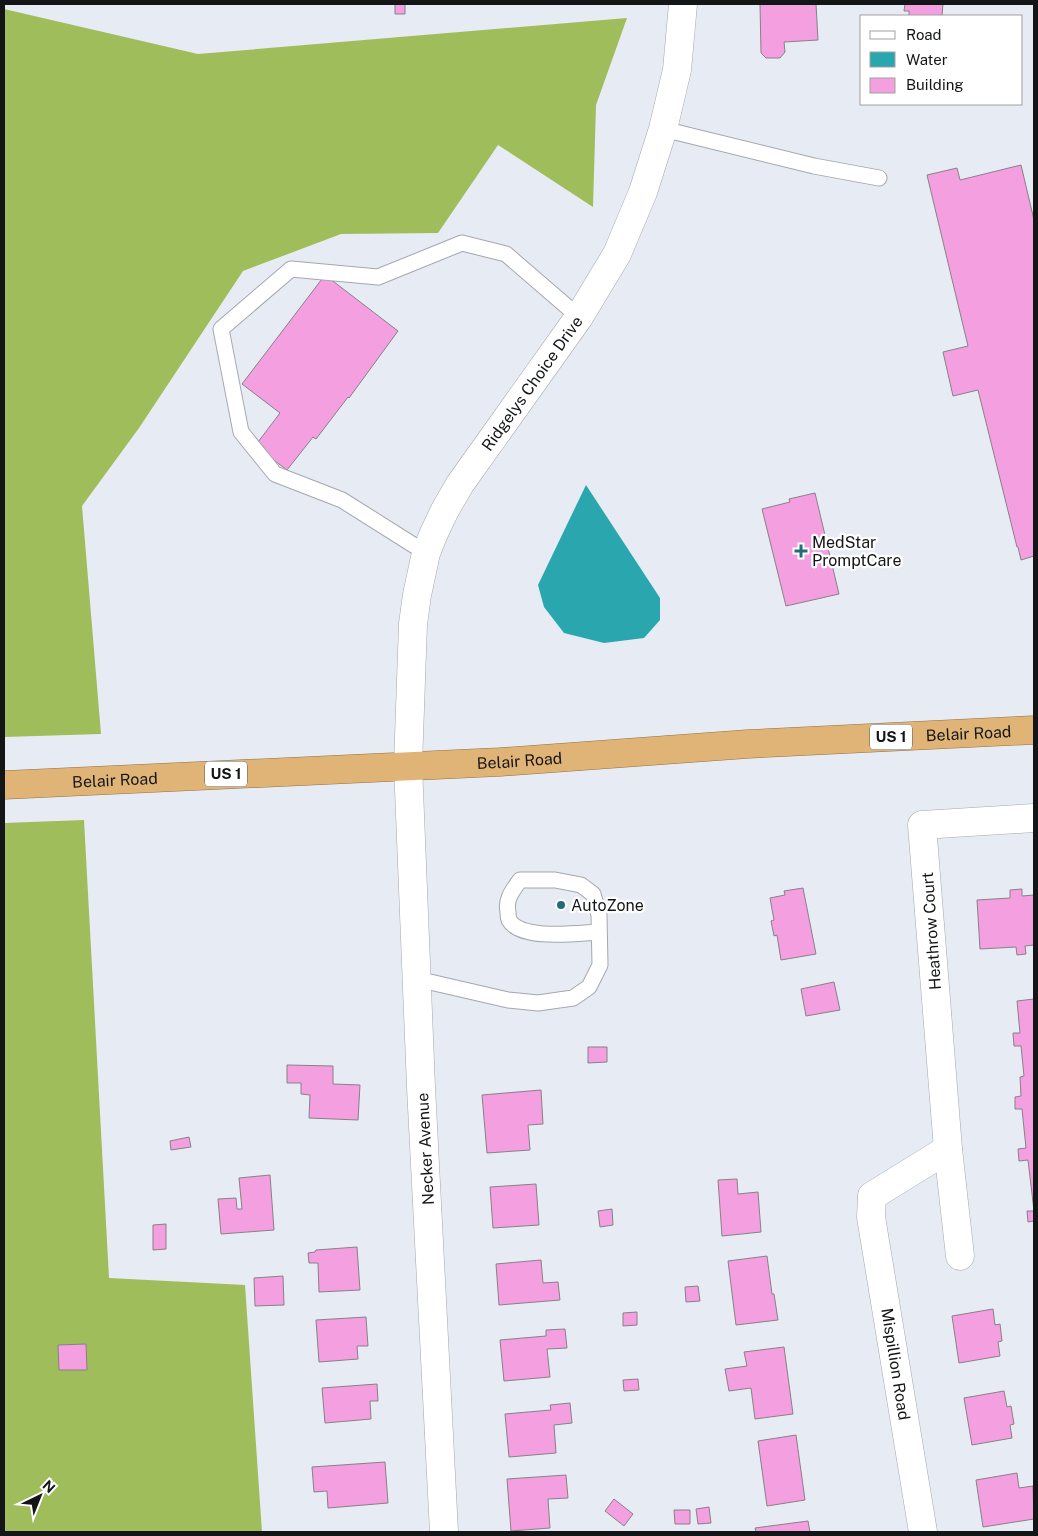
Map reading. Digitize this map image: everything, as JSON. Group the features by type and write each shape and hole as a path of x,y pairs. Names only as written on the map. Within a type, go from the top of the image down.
{"highway":[{"name":"Belair Road","path":"4,785 500,762 748,744 1034,730"}],"street":[{"name":"Ridgelys Choice Drive","path":"408,765 413,624 426,553 444,510 460,484 579,317 617,254 643,192 663,129 677,70 683,4"},
{"name":"Necker Avenue","path":"408,765 444,1532"},
{"name":"Heathrow Court","path":"960,1256 948,1149 922,825 1034,818"},
{"name":"Mispillion Road","path":"924,1532 871,1217 872,1196 948,1149"}],"lane":[{"path":"663,129 814,166 879,178"},
{"path":"426,553 342,500 275,474 241,432 221,329 291,268 378,276 462,242 506,254 579,317"},
{"path":"417,979 508,1000 538,1003 574,998 589,987 600,965 599,914 593,894 581,885 555,880 520,880 512,891 506,905 509,920 521,930 542,935 599,932"}],"green space":[{"path":"4,9 198,54 627,18 596,105 593,207 498,145 438,233 341,234 243,271 139,428 82,506 101,734 4,737"},
{"path":"84,820 109,1278 245,1285 262,1532 4,1532 4,823"}],"water":[{"path":"586,485 660,598 660,620 644,638 604,643 564,633 544,607 538,585"}],"building":[{"path":"395,4 405,4 405,14 395,14"},
{"path":"760,4 816,4 818,40 784,42 785,52 780,58 766,58 761,53"},
{"path":"905,4 943,4 942,15 909,15 909,11 904,11"},
{"path":"1021,165 1034,220 1034,556 1021,560 978,390 953,396 943,352 968,346 927,175 957,168 960,180"},
{"path":"325,275 398,331 349,398 316,439 313,437 287,470 255,446 280,413 242,384"},
{"name":"MedStar PromptCare","path":"815,493 839,594 786,606 762,509 790,502 789,499"},
{"path":"803,888 816,954 781,960 777,935 774,936 771,921 774,920 770,898 785,895 784,891"},
{"path":"1022,889 1022,896 1034,895 1034,945 1025,946 1026,954 1017,955 1016,947 980,949 977,900 1010,898 1010,890"},
{"path":"834,982 840,1010 806,1016 801,989"},
{"path":"1034,999 1034,1211 1028,1160 1019,1161 1018,1149 1026,1148 1022,1109 1015,1109 1015,1097 1021,1096 1020,1077 1024,1076 1021,1046 1014,1046 1013,1033 1020,1033 1017,1001"},
{"path":"588,1047 607,1047 607,1062 588,1063"},
{"path":"287,1065 333,1066 333,1084 360,1085 358,1120 309,1118 310,1095 301,1094 301,1083 287,1083"},
{"path":"541,1090 543,1124 528,1125 530,1150 487,1153 482,1095"},
{"path":"189,1137 191,1147 171,1150 170,1141"},
{"path":"270,1175 274,1230 221,1234 218,1199 236,1198 237,1209 242,1209 239,1178"},
{"path":"737,1179 738,1194 758,1192 761,1232 722,1236 718,1180"},
{"path":"536,1184 539,1225 493,1228 490,1187"},
{"path":"612,1209 613,1225 600,1227 598,1211"},
{"path":"1027,1211 1034,1211 1034,1221 1028,1222"},
{"path":"166,1224 166,1249 153,1250 153,1225"},
{"path":"357,1247 360,1290 319,1292 318,1263 309,1263 308,1253 315,1252 316,1250"},
{"path":"767,1256 772,1294 774,1294 778,1320 736,1325 728,1261"},
{"path":"541,1260 543,1283 558,1282 560,1300 499,1305 496,1264"},
{"path":"283,1276 284,1305 255,1306 254,1278"},
{"path":"698,1286 700,1301 686,1302 685,1287"},
{"path":"993,1309 995,1325 1000,1324 1002,1341 998,1342 1000,1356 959,1363 952,1316"},
{"path":"637,1312 637,1325 623,1326 623,1313"},
{"path":"366,1317 368,1346 357,1346 358,1359 319,1362 316,1320"},
{"path":"565,1329 567,1348 547,1349 550,1377 504,1381 500,1340 546,1336 546,1330"},
{"path":"86,1344 87,1370 59,1370 58,1345"},
{"path":"784,1347 793,1414 755,1419 751,1388 729,1391 725,1369 747,1366 744,1352"},
{"path":"638,1379 639,1390 624,1391 623,1380"},
{"path":"377,1384 378,1401 370,1401 371,1419 325,1423 322,1388"},
{"path":"1004,1391 1007,1407 1011,1406 1014,1424 1010,1425 1012,1438 972,1445 964,1398"},
{"path":"570,1403 572,1423 554,1425 556,1453 509,1457 505,1414 551,1410 550,1405"},
{"path":"796,1435 805,1500 767,1506 758,1441"},
{"path":"385,1462 388,1503 328,1508 327,1491 314,1492 312,1467"},
{"path":"1017,1473 1019,1488 1033,1486 1034,1519 983,1527 976,1480"},
{"path":"566,1475 568,1498 548,1499 550,1528 511,1531 507,1479"},
{"path":"614,1499 633,1514 624,1526 605,1511"},
{"path":"709,1507 711,1523 698,1524 696,1509"},
{"path":"674,1510 690,1510 690,1524 675,1524"},
{"path":"808,1521 810,1532 756,1532 755,1528"}],"place":[{"name":"MedStar PromptCare","path":"801,551"},
{"name":"AutoZone","path":"561,905"}]}
